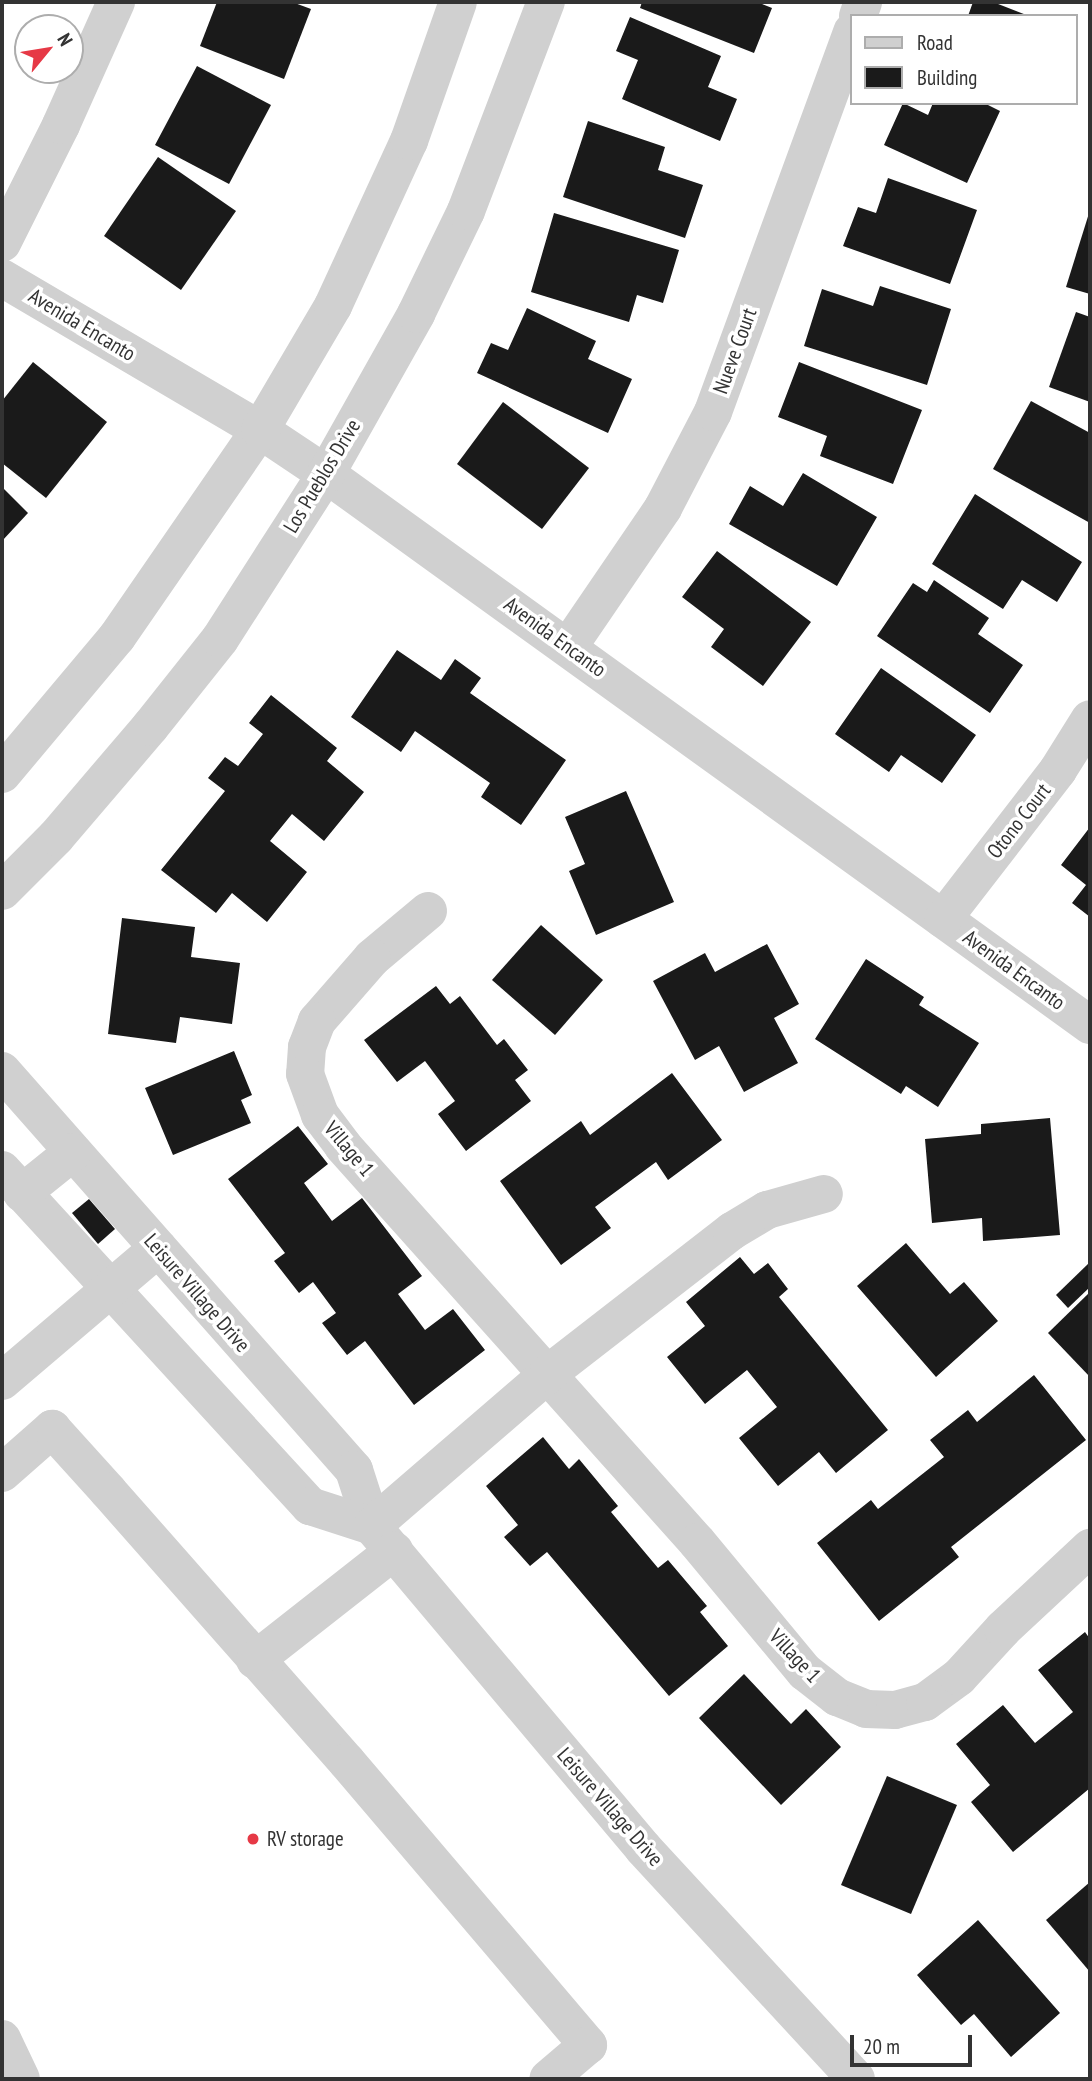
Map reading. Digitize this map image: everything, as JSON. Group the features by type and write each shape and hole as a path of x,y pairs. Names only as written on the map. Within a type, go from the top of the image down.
{"street":[{"path":"2,243 61,125 116,2"},
{"path":"2,774 117,637 260,430 333,306 409,141 458,2"},
{"name":"Los Pueblos Drive","path":"2,891 56,837 150,727 219,639 326,474 416,314 466,211 546,2"},
{"name":"Nueve Court","path":"569,646 663,508 712,412 850,37"},
{"name":"Avenida Encanto","path":"2,278 260,430 326,474 569,646 1090,1025"},
{"name":"Otono Court","path":"943,919 1058,770 1090,719"},
{"name":"Village 1","path":"428,911 372,958 317,1021 307,1047 306,1074 309,1092 320,1115 343,1146 549,1373 805,1672 837,1698 866,1709 895,1710 925,1702 959,1677 1003,1629 1090,1548"},
{"name":"Leisure Village Drive","path":"2,1071 354,1469 383,1539 643,1847 856,2079"},
{"path":"73,1152 12,1182 310,1506 383,1539"},
{"path":"255,1660 383,1539 549,1373 732,1231 767,1210 824,1194"},
{"path":"2,1381 158,1248"},
{"path":"2,1473 51,1429 506,1946 588,2045 548,2079"},
{"path":"2,2039 21,2079"}],"building":[{"path":"217,2 292,2 311,9 284,79 200,46"},
{"path":"642,2 757,2 772,8 754,53 640,8"},
{"path":"973,2 993,2 1024,14 969,14"},
{"path":"630,17 721,56 708,87 737,99 720,141 622,99 638,60 616,51"},
{"path":"197,66 271,105 229,184 155,145"},
{"path":"902,105 928,115 932,105 988,105 1000,111 967,183 884,145"},
{"path":"588,121 665,147 658,170 703,185 685,238 563,197"},
{"path":"158,157 236,211 181,290 104,236"},
{"path":"888,178 977,210 950,284 843,246 858,207 876,213"},
{"path":"1090,210 1090,294 1066,287"},
{"path":"554,213 679,250 663,303 637,295 629,322 531,292"},
{"path":"880,286 951,309 927,385 804,346 822,289 873,306"},
{"path":"527,308 596,341 588,359 632,379 608,433 477,373 491,343 508,350"},
{"path":"1076,312 1090,317 1090,402 1049,387"},
{"path":"33,362 107,422 46,498 2,463 2,401"},
{"path":"799,362 922,410 893,484 820,456 827,436 778,417"},
{"path":"1031,401 1090,433 1090,523 993,469"},
{"path":"503,402 589,468 542,529 457,464"},
{"path":"803,473 877,517 837,586 729,524 750,486 783,506"},
{"path":"2,487 28,513 2,541"},
{"path":"975,494 1082,562 1057,602 1022,580 1003,609 932,564"},
{"path":"717,551 811,622 763,686 711,647 724,629 682,597"},
{"path":"934,580 989,618 978,634 1023,665 990,713 877,636 913,583 927,592"},
{"path":"397,650 441,680 455,659 481,678 470,693 566,760 521,825 481,797 490,783 415,731 401,752 351,717"},
{"path":"881,668 976,735 942,783 901,755 889,772 835,734"},
{"path":"271,695 337,748 327,761 364,792 324,841 292,814 270,841 307,872 267,922 232,893 216,913 161,870 225,791 208,778 225,757 238,766 263,734 249,723"},
{"path":"626,791 674,902 596,935 569,871 585,864 565,817"},
{"path":"1090,827 1090,917 1072,903 1086,885 1061,865"},
{"path":"122,918 195,927 191,957 240,963 232,1024 180,1017 176,1043 108,1034"},
{"path":"541,925 603,980 555,1035 492,980"},
{"path":"767,944 799,1004 774,1018 798,1063 744,1092 719,1046 695,1060 653,981 705,953 715,972"},
{"path":"866,959 924,997 919,1005 979,1043 938,1107 906,1086 901,1094 815,1039"},
{"path":"436,986 450,1004 460,996 497,1045 504,1039 528,1070 515,1080 531,1101 466,1151 438,1114 455,1101 425,1061 397,1082 364,1040"},
{"path":"234,1051 252,1095 241,1100 251,1123 173,1155 145,1088"},
{"path":"672,1073 722,1140 668,1180 656,1162 595,1207 611,1228 561,1265 500,1181 581,1121 590,1135"},
{"path":"1050,1118 1060,1235 983,1241 982,1218 932,1223 925,1139 981,1134 981,1124"},
{"path":"298,1126 328,1164 304,1183 332,1221 362,1198 422,1276 398,1294 425,1330 453,1309 485,1350 414,1405 365,1341 347,1355 322,1323 336,1313 313,1282 299,1293 274,1261 285,1253 228,1179"},
{"path":"89,1199 115,1229 98,1244 72,1213"},
{"path":"906,1243 950,1294 964,1282 998,1321 936,1377 857,1286"},
{"path":"740,1257 754,1274 768,1263 788,1289 779,1297 888,1430 836,1473 819,1452 778,1486 739,1438 777,1407 747,1370 705,1404 667,1357 705,1326 686,1302"},
{"path":"1090,1262 1090,1287 1068,1308 1056,1295"},
{"path":"1090,1292 1090,1377 1048,1333"},
{"path":"1034,1375 1086,1440 951,1547 959,1557 879,1621 817,1543 871,1500 878,1509 944,1457 930,1440 968,1410 977,1422"},
{"path":"543,1437 569,1469 579,1459 618,1506 611,1512 658,1568 668,1560 707,1606 700,1612 728,1646 669,1696 547,1552 530,1566 504,1537 518,1525 486,1486"},
{"path":"1085,1632 1090,1639 1090,1788 1013,1852 971,1802 990,1785 956,1744 1003,1705 1035,1743 1073,1712 1038,1670"},
{"path":"744,1674 791,1724 806,1709 841,1747 781,1805 699,1718"},
{"path":"887,1776 957,1805 911,1914 841,1885"},
{"path":"1090,1882 1090,1972 1046,1920"},
{"path":"978,1920 1060,2013 1011,2057 974,2014 961,2025 917,1975"}],"place":[{"name":"RV storage","path":"253,1839"}]}
